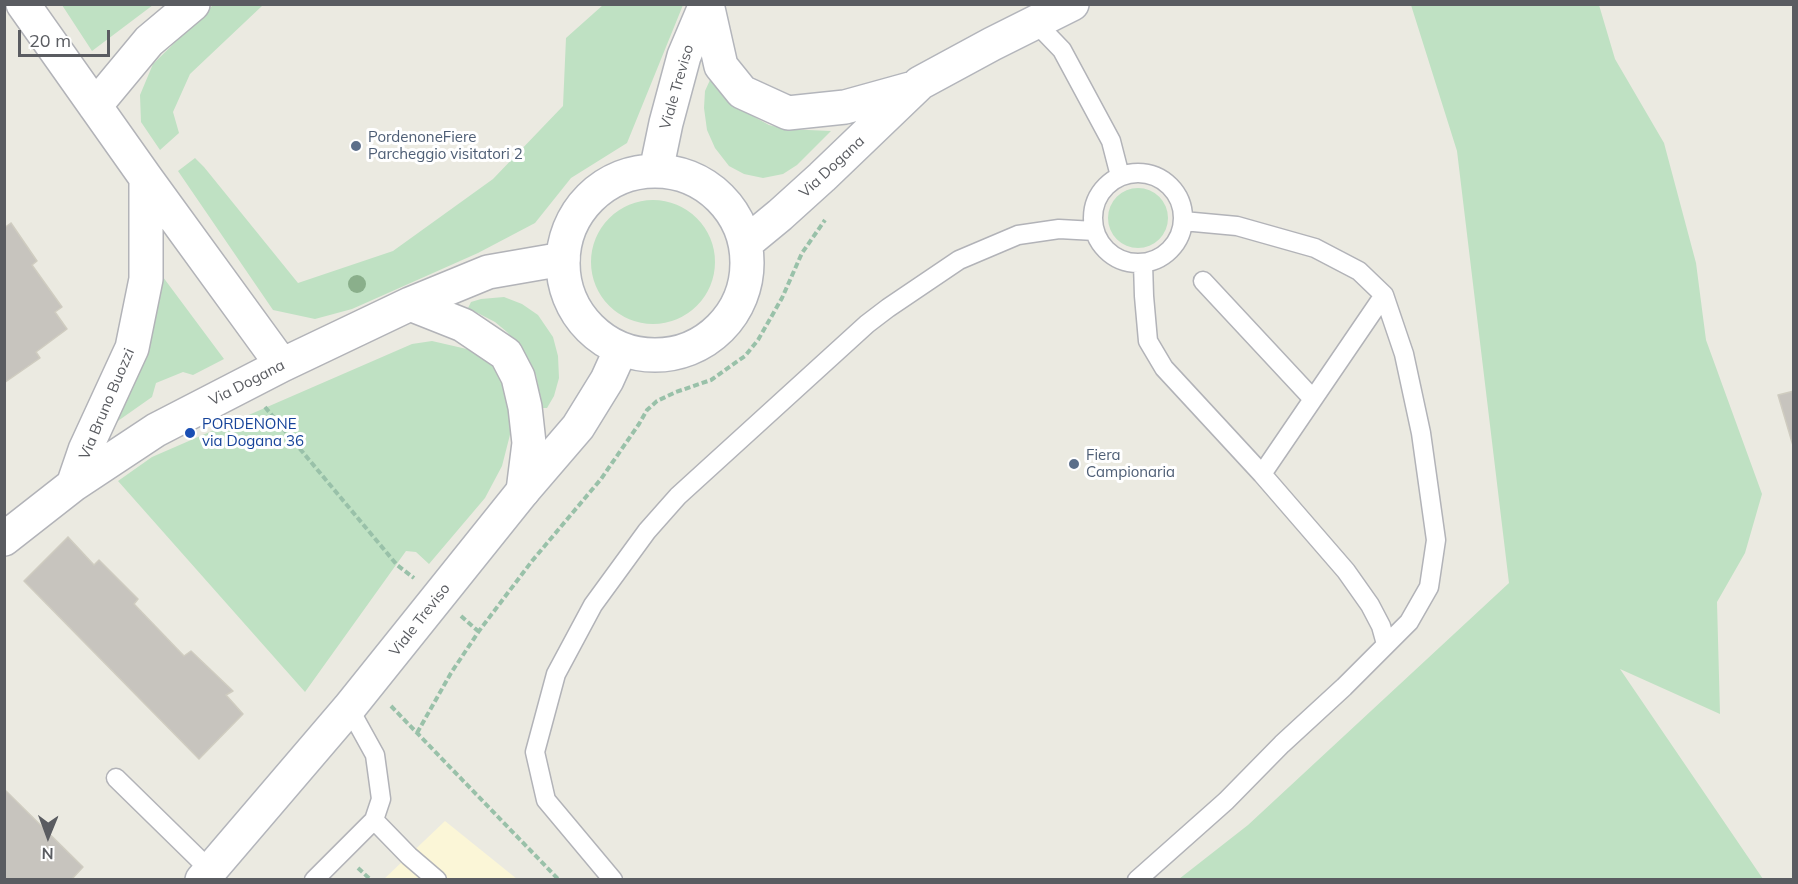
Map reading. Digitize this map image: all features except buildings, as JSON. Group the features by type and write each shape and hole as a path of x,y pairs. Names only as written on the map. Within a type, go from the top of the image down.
{"street":[{"path":"23,4 282,365"},
{"path":"95,106 149,41 194,4"},
{"name":"Via Dogana","path":"706,4 721,66 742,92 788,112 845,107 915,87"},
{"name":"Viale Treviso","path":"656,171 684,56 706,4"},
{"name":"Via Dogana","path":"746,243 805,192 920,83 1072,4"},
{"path":"656,171 687,176 714,191 734,214 746,243 747,271 741,299 726,323 704,342 677,353 649,356 621,349 596,334 577,313 566,287 563,259 568,232 582,207 603,187 628,175 656,171"},
{"name":"Via Bruno Buozzi","path":"74,485 85,450 132,348 146,279 146,178"},
{"name":"Via Dogana","path":"9,526 156,430 282,365 410,304 488,272 563,259"},
{"path":"410,304 463,325 506,354 518,378 525,407 529,443 523,491"},
{"name":"Viale Treviso","path":"206,874 359,696 523,491 578,427 607,380 621,349"}],"lane":[{"path":"1036,23 1062,50 1111,141 1120,177"},
{"path":"1133,173 1159,178 1169,185 1182,208 1183,221 1179,236 1170,249 1158,258 1143,263 1128,262 1113,255 1102,245 1095,231 1093,218 1098,199 1109,183 1133,173"},
{"path":"1137,879 1226,801 1408,622 1429,587 1436,540 1421,433 1404,354 1384,296 1359,271 1315,248 1236,226 1183,221"},
{"path":"613,879 546,800 536,752 556,674 593,606 647,531 678,496 867,324 959,260 1018,235 1059,229 1095,231"},
{"path":"1143,263 1143,296 1148,341 1164,368 1262,474 1346,571 1370,605 1381,626 1386,644"},
{"path":"1203,281 1313,399"},
{"path":"1262,474 1384,296"},
{"path":"314,879 374,820 381,799 375,755 359,696"},
{"path":"116,778 206,874"},
{"path":"374,820 409,856 436,879"}],"path":[{"path":"417,733 451,673 479,631 532,561 601,479 647,410 657,401 676,392 711,380 745,356 758,340 770,321 802,253 828,216"},
{"path":"245,384 397,565 439,596 479,631"},
{"path":"359,696 417,733 559,879"}],"shaded area":[{"path":"445,821 517,879 383,880"}],"green space":[{"path":"62,5 153,5 92,51"},
{"path":"213,5 263,5 190,74 173,112 179,133 160,150 141,122 140,95 153,64"},
{"path":"603,5 683,5 627,143 571,178 535,223 478,253 352,309 315,319 273,310 178,171 195,158 298,283 393,251 493,179 563,106 566,38"},
{"path":"1411,5 1599,5 1615,59 1664,143 1696,263 1706,340 1762,494 1745,553 1717,602 1720,714 1620,669 1763,879 1179,879 1248,825 1509,583 1457,151"},
{"path":"710,80 732,103 769,125 785,129 831,131 797,165 783,174 763,178 744,174 729,166 715,148 707,130 704,108 705,91"},
{"path":"1138,188 1159,197 1168,218 1159,239 1138,248 1117,239 1108,218 1117,197"},
{"path":"653,200 677,205 697,218 710,238 715,262 710,286 697,306 677,319 653,324 629,319 609,306 596,286 591,262 596,238 609,218 629,205"},
{"path":"157,269 224,359 193,375 183,372 156,383 152,397 115,423"},
{"path":"504,297 522,304 538,315 553,337 558,356 559,378 554,396 547,408 541,408 536,375 517,344 495,322 468,308 471,302"},
{"path":"432,341 484,353 498,369 509,396 512,427 502,466 485,498 429,564 416,552 406,551 305,692 118,481 152,457 412,344"}],"place":[{"name":"PordenoneFiere Parcheggio visitatori 2","path":"356,146"},
{"name":"PORDENONE via Dogana 36","path":"190,433"},
{"name":"Fiera Campionaria","path":"1074,464"}]}
